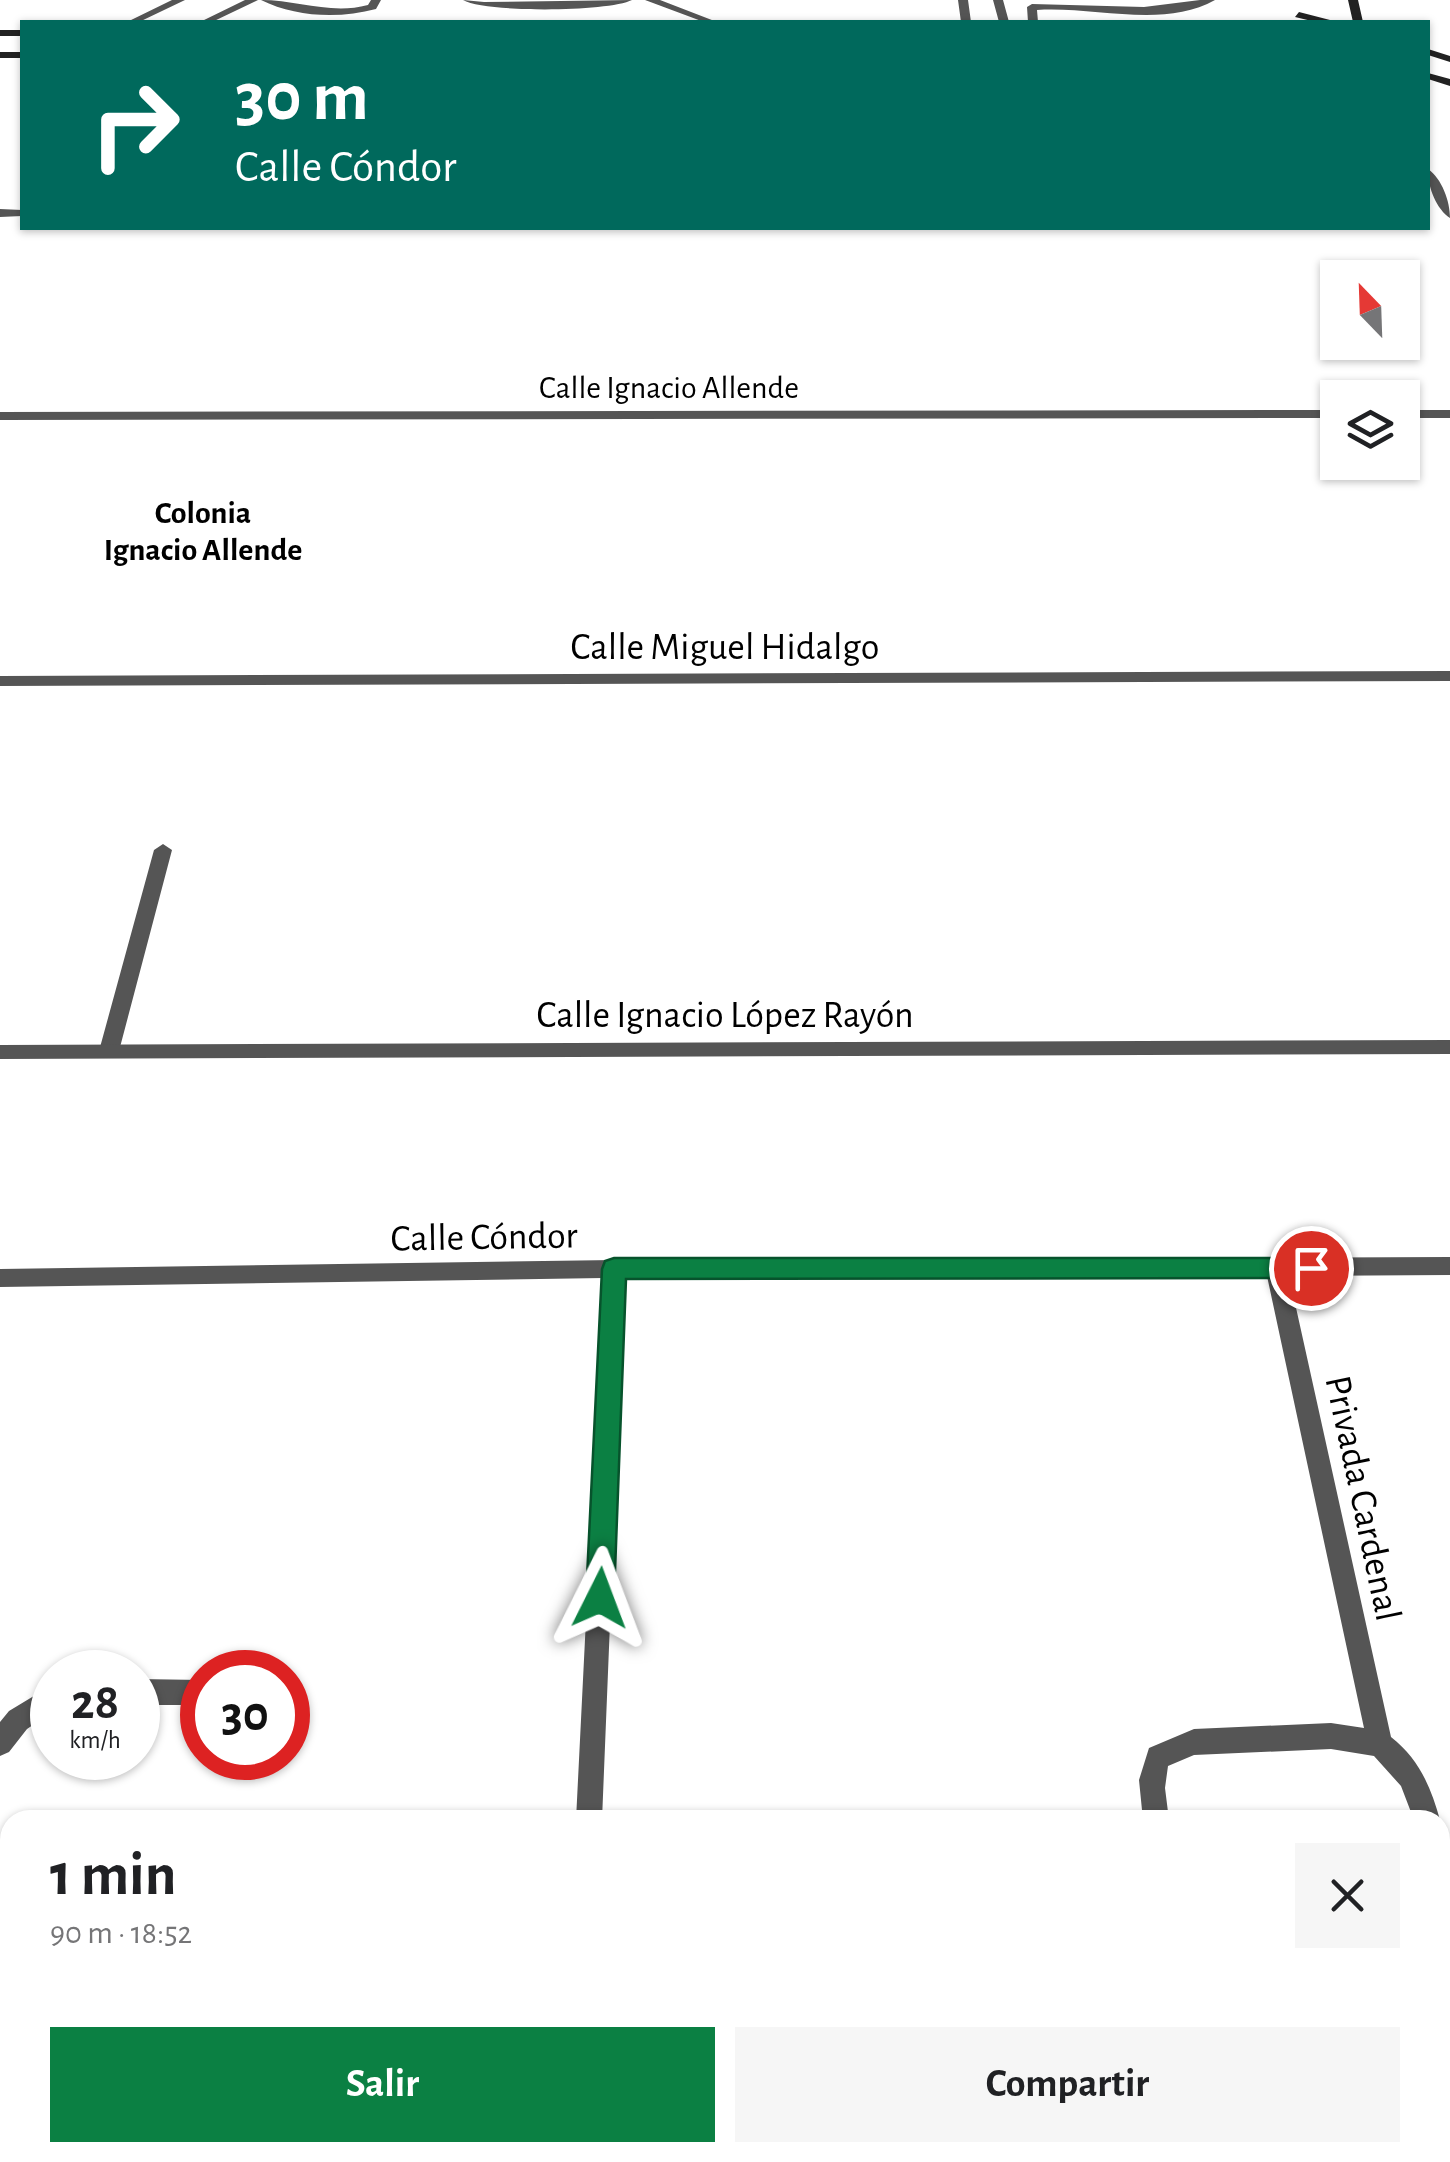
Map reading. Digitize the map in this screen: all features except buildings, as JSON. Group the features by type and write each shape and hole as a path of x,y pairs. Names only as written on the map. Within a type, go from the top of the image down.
{"street":[{"path":"136,20 180,0"},
{"path":"208,20 253,0"},
{"path":"266,0 321,13 362,10 372,7 376,0"},
{"path":"468,0 484,5 605,4 627,0"},
{"path":"650,0 706,20"},
{"path":"1033,20 1032,8 1042,3 1088,1 1175,6 1210,0"},
{"path":"1294,19 1301,0"},
{"path":"1430,177 1449,212"},
{"name":"Calle Ignacio Allende","path":"0,416 1320,414"},
{"path":"1420,414 1450,414"},
{"name":"Calle Miguel Hidalgo","path":"0,681 1450,676"},
{"path":"109,1051 163,850"},
{"name":"Calle Ignacio López Rayón","path":"0,1052 1450,1046"},
{"name":"Calle Cóndor","path":"0,1278 614,1269 1450,1266"},
{"name":"Privada Cardenal","path":"1276,1268 1380,1744"},
{"path":"590,1810 614,1269"},
{"path":"1,1746 18,1720 30,1712"},
{"path":"1154,1810 1149,1786 1152,1772 1158,1756 1177,1746 1330,1736 1380,1744 1407,1768 1424,1810"}],"district":[{"name":"Colonia Ignacio Allende","path":"203,530"}],"route":[{"path":"600,1598 614,1269 1311,1268"}]}
